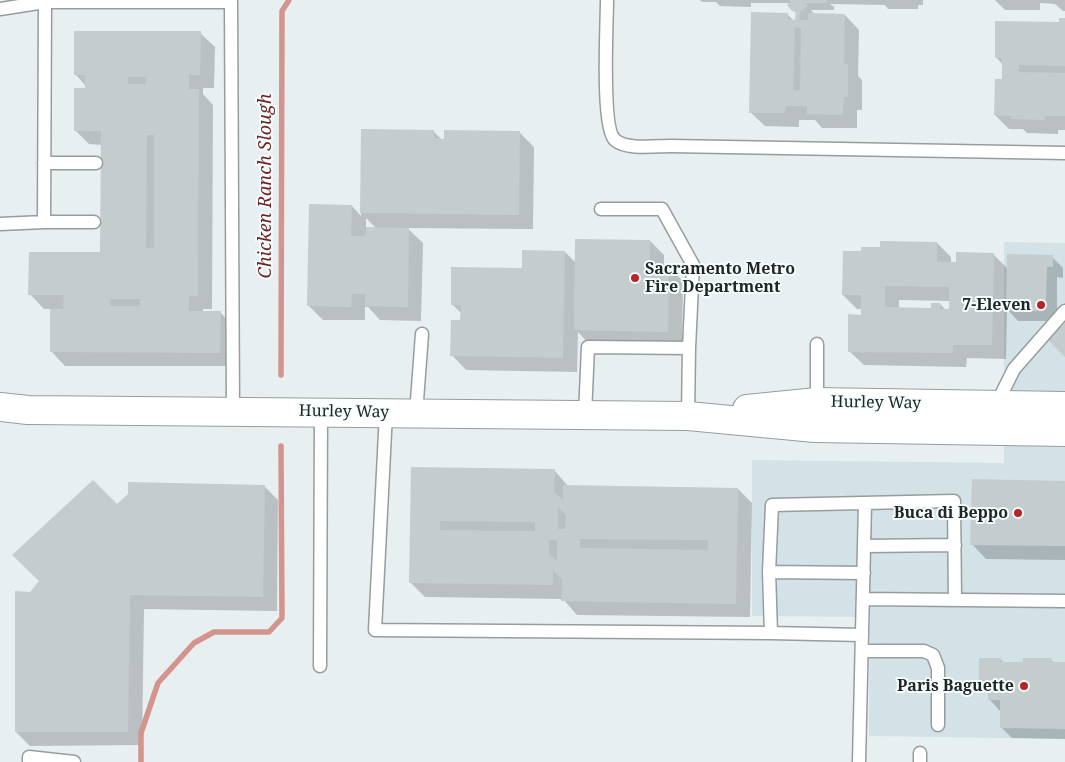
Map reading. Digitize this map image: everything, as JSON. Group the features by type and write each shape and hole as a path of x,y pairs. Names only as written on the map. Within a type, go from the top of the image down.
{"street":[{"name":"Hurley Way","path":"688,416 817,402 1065,406"},
{"name":"Hurley Way","path":"0,407 28,410 233,410 386,414 688,416 815,428 1065,432"}],"lane":[{"path":"607,0 606,103 609,133 615,141 628,146 1065,153"},
{"path":"44,222 45,2"},
{"path":"0,9 45,2 231,2 233,410"},
{"path":"44,163 96,163"},
{"path":"601,209 662,209 693,266 688,416"},
{"path":"0,224 94,222"},
{"path":"996,405 1014,369 1065,311"},
{"path":"416,414 422,334"},
{"path":"817,344 817,402"},
{"path":"585,415 588,347 689,348"},
{"path":"320,666 321,412"},
{"path":"386,414 375,630 862,635"},
{"path":"771,633 769,572 772,505 954,501 955,600"},
{"path":"859,762 865,503"},
{"path":"864,546 955,545"},
{"path":"769,572 864,572"},
{"path":"863,599 1065,601"},
{"path":"862,651 924,652 933,655 938,668 938,725"},
{"path":"29,762 29,757 74,762"}],"shaded area":[{"path":"1004,242 1065,243 1065,739 869,736 870,617 752,616 752,460 1004,463"}],"building":[{"path":"827,0 827,3 806,3 808,6 801,12 800,10 800,20 808,20 808,13 845,14 844,64 848,64 848,97 844,97 843,115 807,114 807,106 786,106 785,113 749,113 751,12 788,13 788,19 795,20 796,9 793,12 787,5 791,1","holes":["795,27 801,28 800,90 793,90"]},
{"path":"1059,18 1065,18 1065,66 1019,65 1019,72 1065,73 1065,116 1045,116 1045,120 1011,119 1011,116 994,115 995,79 1002,79 1002,58 995,58 995,21 1059,22"},
{"path":"74,31 201,31 200,75 189,75 189,89 199,89 198,296 189,296 189,311 221,311 220,353 50,352 50,309 63,309 64,295 28,295 29,252 100,252 101,131 74,131 74,88 85,88 85,75 74,75","holes":["128,77 146,77 146,84 128,84","147,135 154,135 154,248 146,248","110,299 140,299 140,306 110,306"]},
{"path":"361,129 434,130 434,138 444,139 444,130 520,131 519,215 360,213"},
{"path":"309,204 352,205 351,236 365,236 366,227 409,228 408,307 365,306 365,294 352,294 351,307 307,306"},
{"path":"575,239 650,240 650,265 669,266 668,332 574,330"},
{"path":"880,241 937,242 937,262 956,262 956,252 994,253 992,345 953,345 953,353 848,352 848,314 861,315 861,295 842,295 843,251 861,251 861,247 880,247","holes":["885,286 949,287 949,309 940,309 940,303 931,303 931,308 885,307"]},
{"path":"522,250 565,251 563,358 450,356 451,320 460,320 461,305 451,305 451,267 522,268"},
{"path":"1007,254 1053,255 1053,267 1047,267 1046,301 1037,311 1006,310"},
{"path":"1065,323 1065,357 1048,340"},
{"path":"411,467 555,469 554,492 563,500 563,485 738,488 736,604 561,601 562,579 553,571 553,585 409,583","holes":["558,507 566,515 565,529 558,529","440,521 535,522 535,531 440,530","580,539 708,540 708,550 580,548","549,540 557,540 557,561 549,554"]},
{"name":"Buca di Beppo","path":"972,479 1065,481 1065,546 970,545"},
{"path":"93,480 117,504 128,494 128,482 265,485 263,597 130,595 128,732 15,732 15,591 30,592 39,581 12,555"},
{"path":"979,658 1001,658 1001,662 1023,662 1023,658 1052,658 1052,662 1065,662 1065,729 1000,728 1000,700 988,700 988,692 985,692 986,680 979,680"}],"waterway":[{"name":"Chicken Ranch Slough","path":"281,375 282,11 289,0"},
{"name":"Chicken Ranch Slough","path":"141,762 141,733 158,683 194,643 214,632 269,632 282,618 281,446"}],"place":[{"name":"Sacramento Metro Fire Department","path":"635,278"},
{"name":"7-Eleven","path":"1041,305"},
{"name":"Buca di Beppo","path":"1018,513"},
{"name":"Paris Baguette","path":"1024,686"}]}
